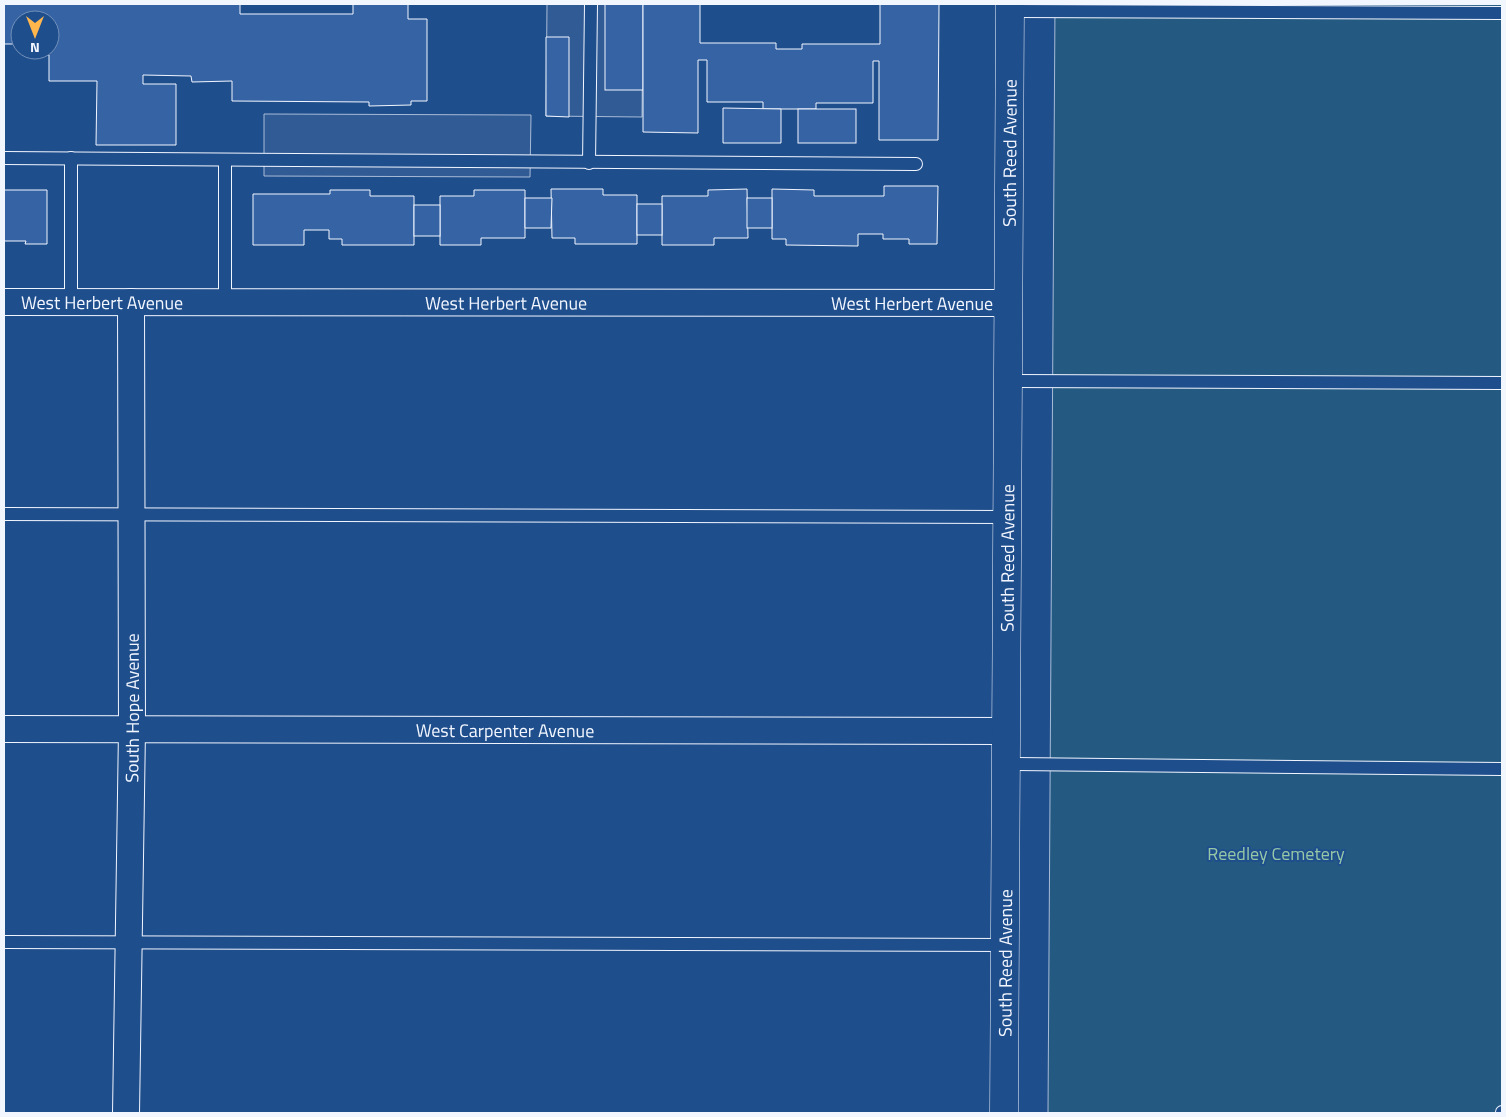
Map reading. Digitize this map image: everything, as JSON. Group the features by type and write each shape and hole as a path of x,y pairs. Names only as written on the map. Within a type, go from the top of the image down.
{"street":[{"name":"South Reed Avenue","path":"1004,1113 1010,7"},
{"name":"West Herbert Avenue","path":"4,302 1008,303"},
{"name":"South Hope Avenue","path":"126,1113 132,730 131,302"},
{"name":"West Carpenter Avenue","path":"4,729 1006,731"}],"lane":[{"path":"589,163 591,4"},
{"path":"1010,7 1502,13"},
{"path":"4,158 916,164"},
{"path":"70,302 71,158"},
{"path":"225,302 226,160"},
{"path":"1008,381 1502,383"},
{"path":"4,514 1006,517"},
{"path":"1006,764 1502,769"},
{"path":"4,942 1005,945"}],"green space":[{"name":"Reedley Cemetery","path":"1055,4 1502,4 1502,1113 1048,1113"}],"shaded area":[{"path":"547,4 643,4 642,117 546,116"},
{"path":"264,114 531,115 530,177 264,176"}],"building":[{"path":"4,4 240,4 240,14 353,14 353,4 408,4 408,19 427,19 427,101 411,101 411,105 369,106 369,102 232,101 232,81 192,82 191,76 143,75 143,84 176,84 176,145 96,145 97,81 49,81 49,60 60,60 60,10 10,10 10,44 4,44"},
{"path":"605,4 643,4 643,90 605,90"},
{"path":"643,4 700,4 700,43 776,43 776,49 802,49 802,44 880,44 880,4 939,4 938,140 879,140 879,61 873,61 873,103 816,103 816,109 763,109 763,102 707,102 707,60 698,60 698,133 643,132"},
{"path":"546,37 569,37 569,117 546,116"},
{"path":"723,108 781,109 781,143 723,143"},
{"path":"798,109 856,109 856,143 798,143"},
{"path":"884,186 938,186 937,244 909,244 909,239 883,239 883,234 858,234 858,246 786,245 786,239 772,239 772,189 814,190 814,196 884,196"},
{"path":"551,189 603,189 603,195 637,195 637,244 575,244 575,238 552,238"},
{"path":"747,189 748,238 714,238 714,245 662,245 662,196 708,196 708,190"},
{"path":"4,190 47,190 47,244 25,244 26,241 4,241"},
{"path":"330,190 370,190 370,196 414,196 414,245 342,245 342,239 329,239 329,230 304,230 304,245 253,245 253,194 330,194"},
{"path":"474,190 525,190 525,238 481,238 481,245 440,245 440,196 474,196"},
{"path":"525,198 552,198 551,228 525,228"},
{"path":"747,198 772,198 772,228 747,228"},
{"path":"637,204 662,204 662,235 637,235"},
{"path":"414,205 440,205 440,236 414,236"}]}
